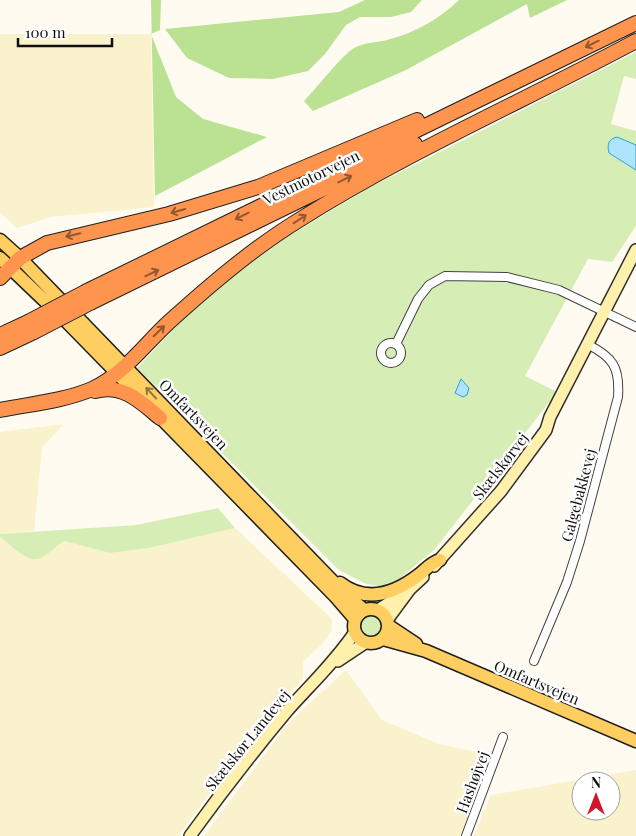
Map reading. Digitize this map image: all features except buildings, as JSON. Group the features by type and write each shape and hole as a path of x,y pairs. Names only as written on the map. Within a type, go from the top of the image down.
{"highway":[{"name":"Vestmotorvejen","path":"0,348 31,327 636,23"},
{"name":"Vestmotorvejen","path":"90,297 636,35"},
{"path":"0,410 91,389 120,370 157,333 219,278 297,221 367,180 636,41"},
{"path":"0,278 16,263 47,243 169,214 273,182 534,67 565,58"},
{"name":"Vestmotorvejen","path":"0,335 31,327"},
{"path":"33,403 70,399 102,389 118,389 135,397 160,418"}],"main road":[{"name":"Omfartsvejen","path":"0,240 16,263 68,323 120,370 306,553 359,615"},
{"name":"Omfartsvejen","path":"0,258 16,263 57,298 160,418 336,597 359,615"},
{"path":"306,553 348,588 368,594 394,591 440,560"},
{"path":"359,615 385,619 383,639 375,643 365,643 355,632 359,615"},
{"name":"Omfartsvejen","path":"385,619 426,651"},
{"name":"Omfartsvejen","path":"383,639 426,651 636,741"}],"street":[{"path":"587,344 636,250"},
{"path":"396,344 418,299 429,285 445,276 507,277 559,290 636,327"},
{"name":"Skælskørvej","path":"385,619 410,589 440,560 501,491 546,430 550,417 587,344"},
{"name":"Galgebakkevej","path":"534,661 567,582 618,397 619,382 617,371 610,357 587,344"},
{"name":"Skælskør Landevej","path":"190,836 261,742 331,666 355,632"},
{"name":"Skælskør Landevej","path":"331,666 365,643"},
{"name":"Hashøjvej","path":"466,836 503,737"}],"shaded area":[{"path":"0,34 151,34 154,207 51,217 17,228 0,212"},
{"path":"64,424 42,447 34,531 0,534 0,432"},
{"path":"235,528 332,619 332,630 323,643 303,662 303,678 231,763 179,836 0,836 0,537 24,556 40,559 64,541 110,553 149,548"},
{"path":"346,670 382,720 439,744 482,753 486,767 461,836 204,836 288,723"},
{"path":"636,770 636,836 474,836 491,795 571,781 571,821 621,821 621,773"}],"green space":[{"path":"151,0 161,0 160,30 152,34"},
{"path":"365,0 422,0 411,12 391,17 360,17 346,25 325,54 308,71 273,79 229,78 187,58 165,29 339,12"},
{"path":"459,0 567,0 530,18 527,4 406,70 313,111 304,101 354,48 397,37 417,29 435,19"},
{"path":"152,36 176,97 203,119 267,137 155,196"},
{"path":"636,52 636,79 624,76 611,124 636,131 636,226 612,262 588,259 525,376 557,392 435,549 399,579 381,587 364,583 339,570 137,368 185,317 237,273 286,238 367,189"},
{"path":"218,508 235,528 149,548 110,553 64,541 41,558 36,559 25,556 0,537 0,534 136,525"},
{"path":"372,615 380,618 383,626 380,634 372,637 364,634 361,626 364,618"}],"water":[{"path":"617,137 636,145 636,170 609,153 609,143"},
{"path":"461,379 469,388 467,395 463,397 455,393"}]}
